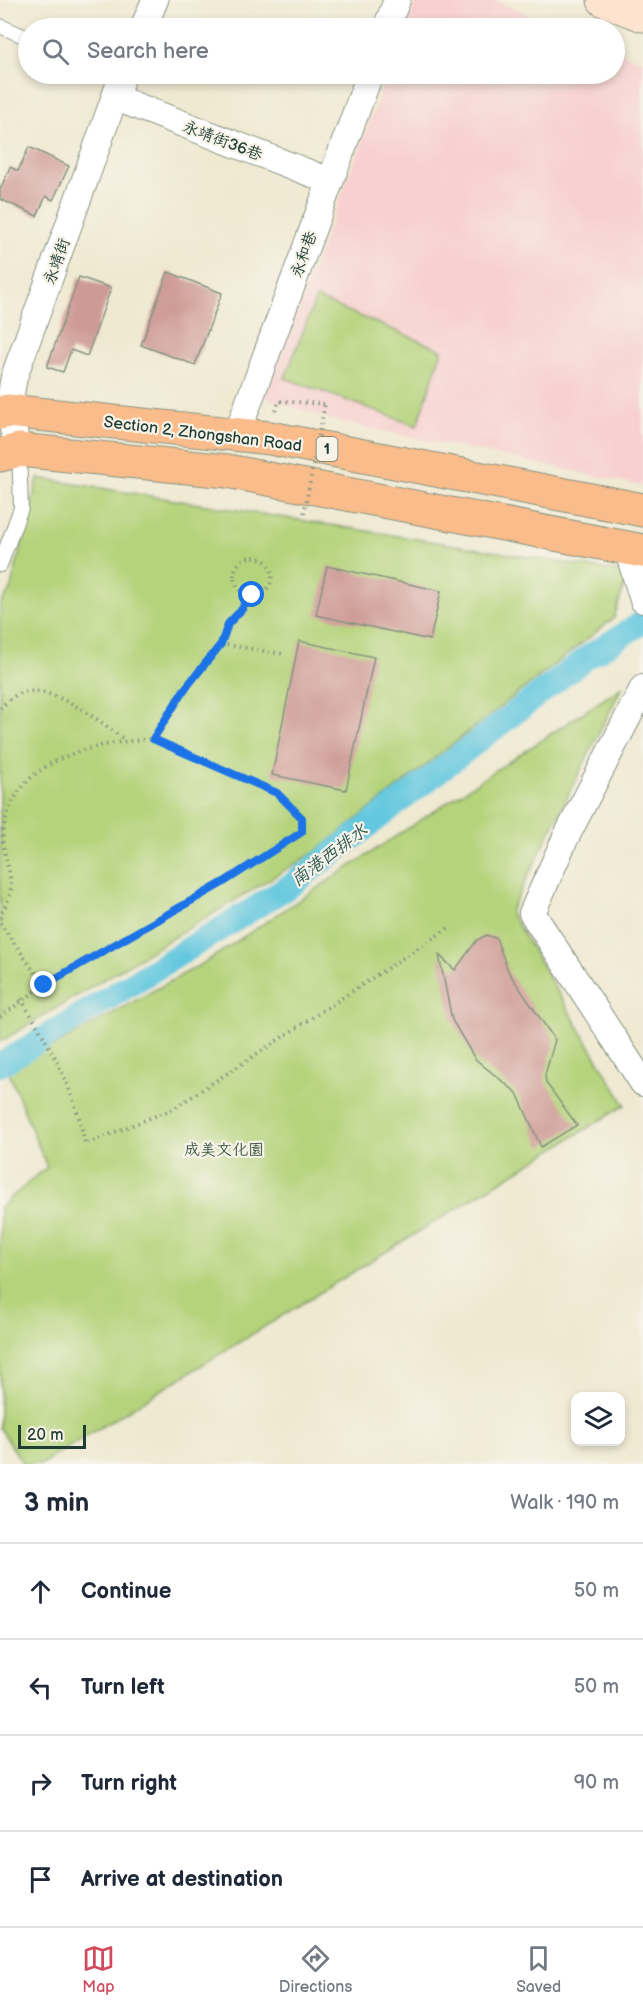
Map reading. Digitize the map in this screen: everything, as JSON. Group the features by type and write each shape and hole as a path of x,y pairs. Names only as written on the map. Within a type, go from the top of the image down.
{"main road":[{"name":"Section 2, Zhongshan Road","path":"4,412 237,434 643,510"},
{"path":"9,452 227,471 635,549"}],"street":[{"path":"148,18 156,0"},
{"path":"390,18 397,0"},
{"path":"604,0 643,15"},
{"name":"永靖街","path":"9,452 4,412 17,367 119,84"},
{"name":"永靖街36巷","path":"128,84 330,181"},
{"name":"永和巷","path":"237,434 366,84"},
{"path":"635,549 643,600"},
{"path":"643,687 565,839 532,913 643,1083"}],"lane":[{"path":"0,26 18,34"},
{"path":"0,565 21,508 9,452"}],"path":[{"path":"279,401 325,404 304,513"},
{"path":"258,558 270,568 271,583 260,594 246,594 236,586 233,573 242,560 258,558"},
{"path":"153,739 184,690 221,644 228,624 243,608 246,594"},
{"path":"221,644 284,654"},
{"path":"0,708 19,693 40,692 82,709 126,741"},
{"path":"0,918 11,890 3,834 14,795 51,761 112,741 153,739 277,793 302,818 302,832 224,882 21,999 0,1017"},
{"path":"0,846 5,852"},
{"path":"0,923 44,985"},
{"path":"21,999 47,1042 80,1116 85,1144 173,1109 450,927"}],"shaded area":[{"path":"416,0 493,0 538,18 409,18"},
{"path":"625,54 643,61 643,486 335,421 263,397 384,84 625,84"}],"green space":[{"path":"316,298 442,350 417,426 285,378"},
{"path":"38,478 628,573 614,618 315,852 0,1042 0,604 10,591"},
{"name":"成美文化園","path":"622,687 510,912 625,1105 41,1464 23,1464 0,1428 0,1207 47,1167 8,1071 207,961"}],"building":[{"path":"29,147 69,166 53,200 46,196 37,216 0,199 0,190 10,167 18,171"},
{"path":"168,272 222,293 195,365 141,345"},
{"path":"79,277 111,288 87,356 71,350 63,372 47,367"},
{"path":"327,566 441,591 430,640 316,615"},
{"path":"299,641 374,657 346,790 272,775"},
{"path":"486,935 496,938 509,973 555,1040 545,1075 546,1083 577,1125 541,1147 517,1093 475,1059 452,1020 439,955 455,970 477,940"}],"waterway":[{"name":"南港西排水","path":"0,1065 290,886 586,658 643,622"}],"route":[{"path":"44,985 224,882 302,832 302,818 277,793 153,739 184,690 221,644 228,624 243,608 246,594 252,595"}]}
